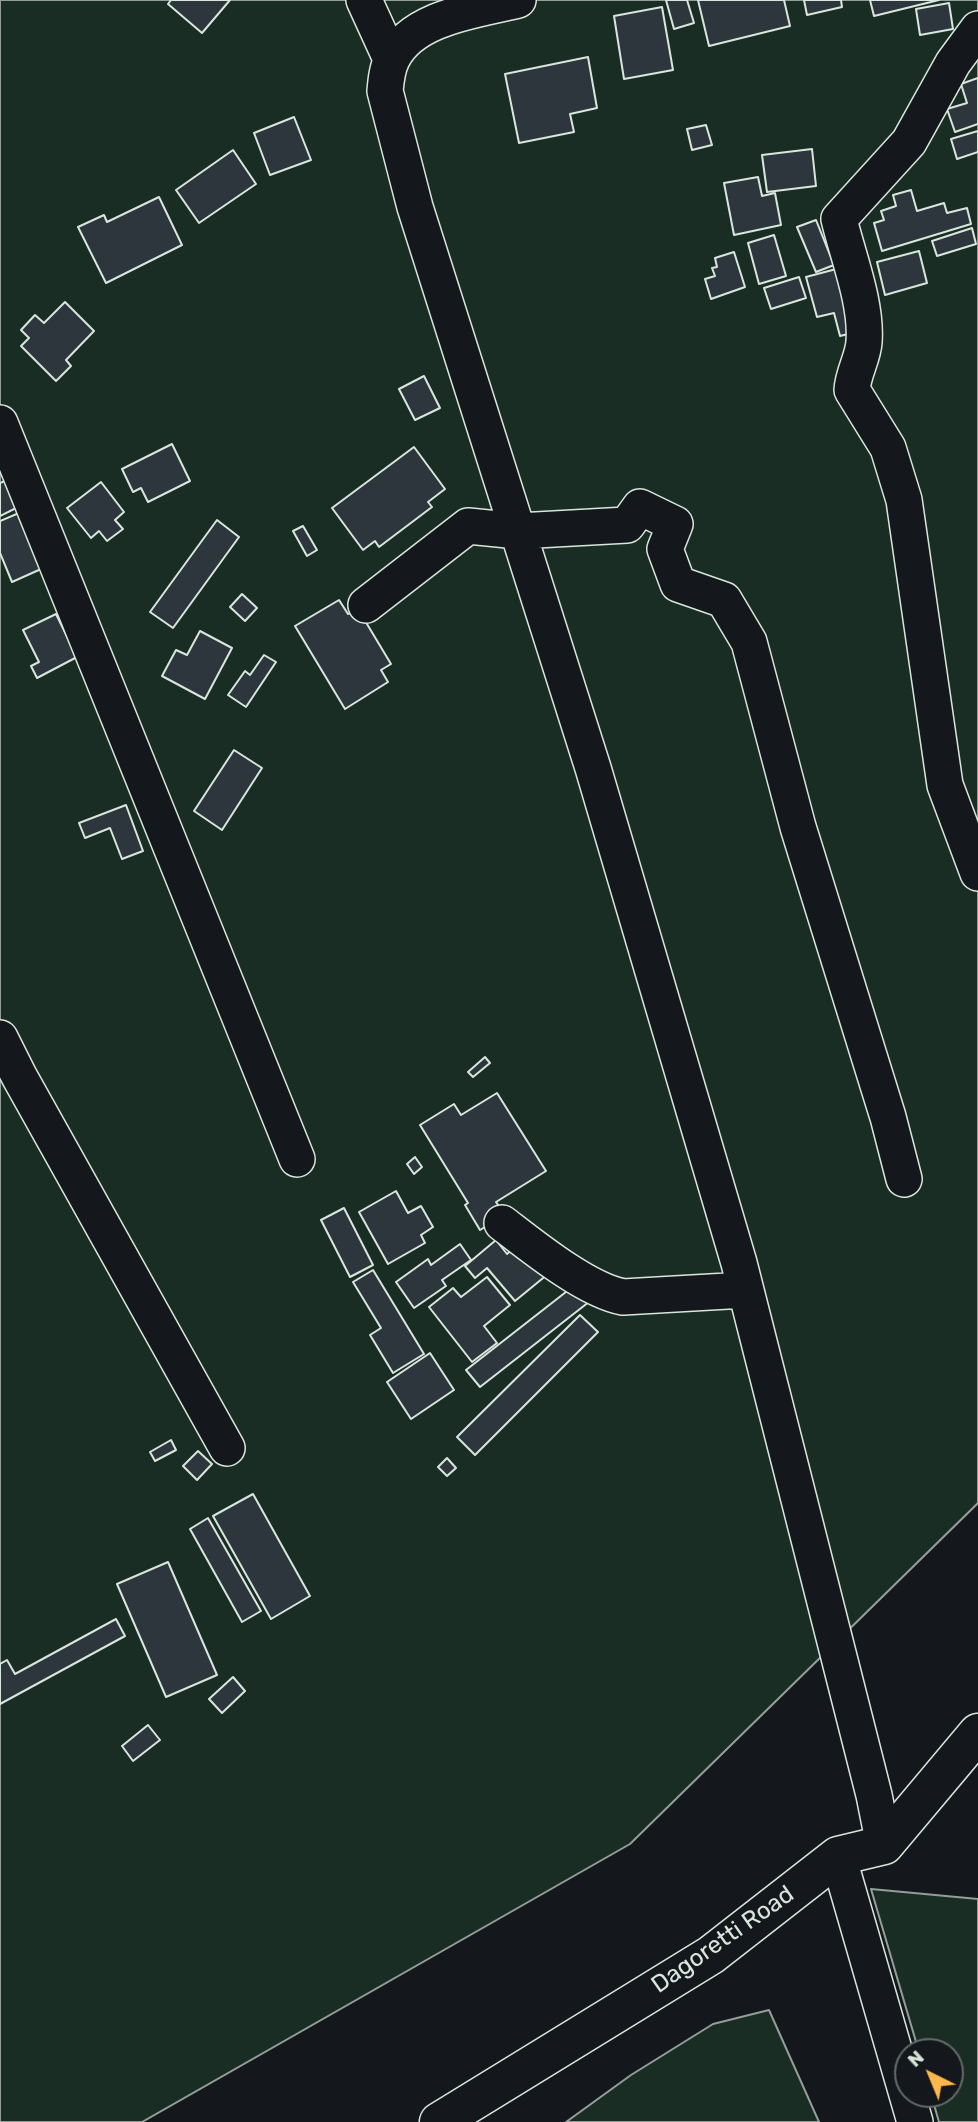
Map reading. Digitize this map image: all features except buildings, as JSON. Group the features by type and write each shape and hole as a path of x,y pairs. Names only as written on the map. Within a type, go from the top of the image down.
{"main road":[{"path":"884,1845 978,1733"},
{"name":"Dagoretti Road","path":"439,2122 711,1955 838,1856 884,1845"}],"street":[{"path":"364,0 391,60"},
{"path":"518,0 440,20 418,31 402,44 391,60 385,91 415,206 593,768 745,1290 874,1796 884,1845"},
{"path":"978,29 953,63 908,142 839,219 862,307 864,344 852,379 852,390 888,448 904,500 945,785 978,873"},
{"path":"0,423 297,1159"},
{"path":"366,606 468,526 518,531 627,525 640,507 675,524 665,549 678,583 724,600 749,642 798,827 888,1117 904,1179"},
{"path":"0,1038 227,1448"},
{"path":"502,1223 535,1248 608,1294 623,1297 745,1290"},
{"path":"838,1856 915,2122"}],"green space":[{"path":"0,0 978,0 978,1503 630,1844 142,2122 0,2122"},
{"path":"871,1889 978,1899 978,2122 939,2122 935,2108 964,2108 964,2038 915,2038"},
{"path":"769,2010 819,2122 566,2122 631,2075 713,2024"}]}
